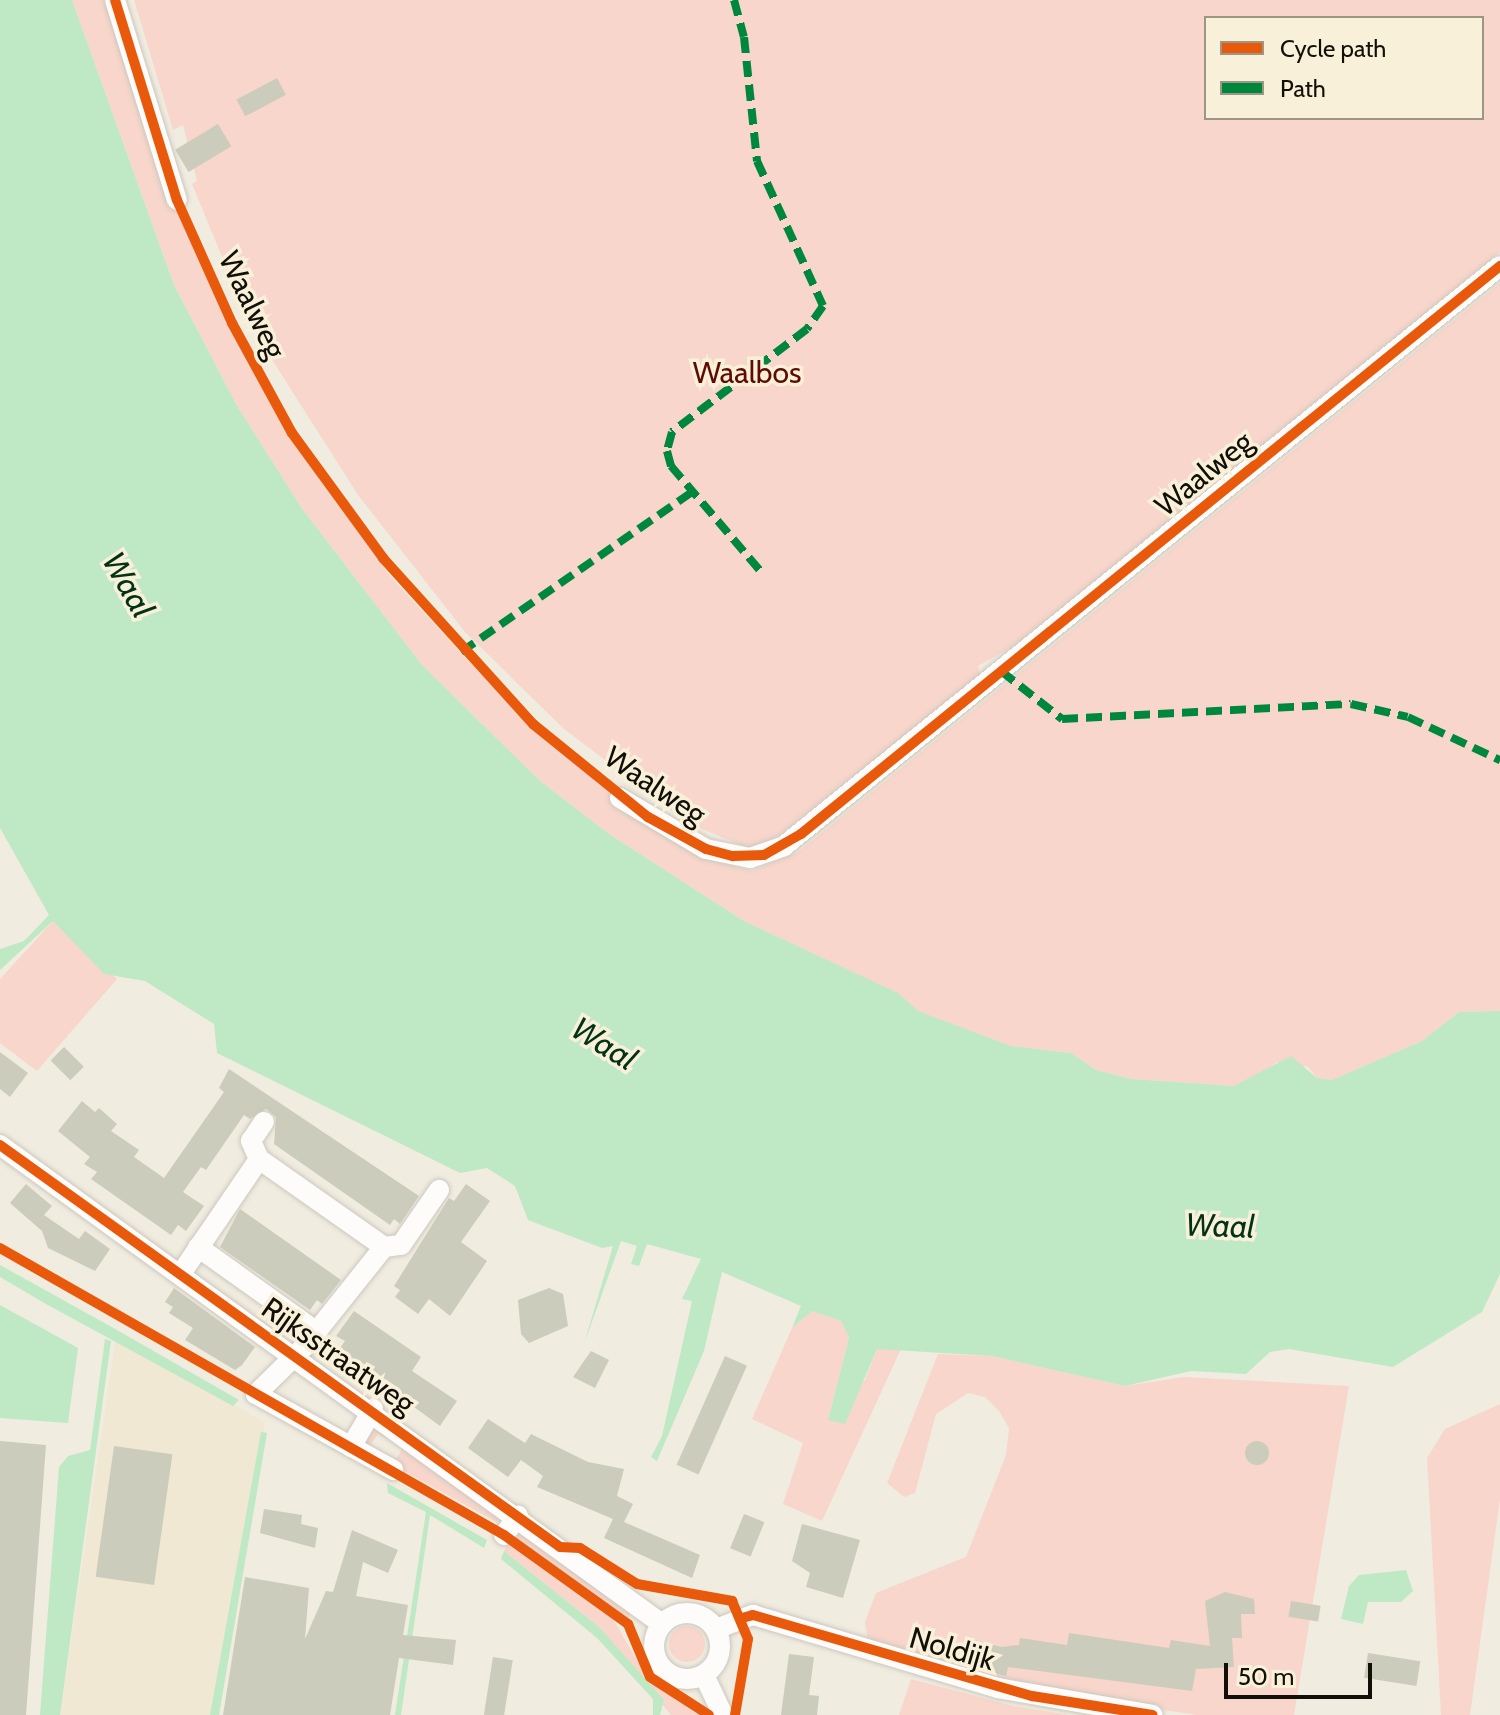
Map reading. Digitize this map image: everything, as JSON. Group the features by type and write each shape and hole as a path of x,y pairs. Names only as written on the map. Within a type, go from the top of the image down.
{"street":[{"path":"115,0 177,200"},
{"name":"Waalweg","path":"620,798 706,849 750,858 784,846 1500,266"},
{"path":"264,1122 251,1141 259,1159 384,1247 401,1245 439,1190"},
{"name":"Rijksstraatweg","path":"0,1145 373,1409 518,1516 626,1587 662,1624"},
{"path":"180,1275 259,1159"},
{"path":"198,1247 317,1332"},
{"path":"384,1247 317,1332 256,1394 393,1470"},
{"path":"351,1447 373,1409"},
{"path":"504,1535 518,1516"},
{"path":"696,1604 716,1629 720,1654 704,1675 685,1679 662,1667 654,1649 662,1624 696,1604"},
{"name":"Noldijk","path":"716,1629 753,1615 998,1688 1153,1715"},
{"path":"704,1675 723,1715"}],"shaded area":[{"path":"116,1336 265,1423 210,1715 60,1715"}],"green space":[{"path":"72,0 111,0 206,275 316,473 391,577 521,718 656,826 712,860 752,871 798,852 1500,283 1500,1011 1459,1012 1422,1041 1332,1080 1317,1078 1308,1067 1277,1062 1253,1081 1234,1086 1131,1079 1096,1070 1071,1053 1011,1046 917,1011 897,993 744,921 609,834 539,780 422,665 303,510 237,406 174,285"},
{"name":"Waalbos","path":"134,0 1500,0 1500,252 1014,646 978,666 980,675 778,836 750,849 688,823 564,729 465,632 358,495 264,347 192,184 197,181 183,125 173,130"},
{"path":"53,921 117,979 37,1071 0,1043 0,979"},
{"path":"812,1311 841,1321 849,1338 828,1420 865,1380 877,1349 901,1349 822,1521 783,1504 803,1443 752,1419 792,1328"},
{"path":"938,1354 992,1356 1125,1386 1184,1377 1349,1386 1294,1715 1197,1715 1041,1692 868,1641 865,1622 876,1593 966,1557 1006,1455 1009,1428 999,1411 985,1397 968,1393 936,1414 915,1493 904,1497 887,1483"},
{"path":"1500,1404 1500,1499 1470,1715 1441,1715 1427,1458 1445,1429"},
{"path":"383,1430 497,1512 498,1523 393,1465 403,1447 378,1434 370,1446 364,1443 371,1431"},
{"path":"521,1532 632,1613 627,1619 516,1538"},
{"path":"508,1543 613,1619 649,1681 703,1715 671,1715 599,1627 504,1551"},
{"path":"687,1626 700,1631 705,1644 700,1657 687,1662 674,1657 669,1644 674,1631"},
{"path":"911,1679 1013,1706 1069,1715 899,1715"}],"water":[{"name":"Waal","path":"0,0 72,0 174,285 237,406 303,510 422,665 539,780 609,834 744,921 898,993 918,1011 1011,1046 1071,1053 1096,1070 1131,1079 1234,1086 1291,1056 1317,1078 1332,1080 1422,1041 1459,1012 1500,1011 1500,1274 1482,1312 1393,1367 1289,1349 1270,1352 1246,1374 1191,1371 1125,1386 992,1356 877,1349 845,1424 828,1420 849,1338 841,1321 812,1311 792,1328 801,1306 722,1272 704,1351 657,1461 651,1457 662,1436 692,1301 682,1299 701,1259 647,1244 639,1266 631,1264 637,1246 621,1241 584,1344 613,1246 602,1248 528,1220 515,1186 487,1168 460,1173 217,1053 214,1024 145,981 104,974 53,921 0,970 0,949 24,941 49,915 0,828"},
{"path":"0,1265 239,1400 233,1406 46,1304 0,1277"},
{"path":"0,1305 78,1348 68,1423 0,1418"},
{"path":"105,1339 111,1341 60,1715 40,1715 59,1467 68,1456 90,1450"},
{"path":"261,1432 267,1433 219,1715 210,1715"},
{"path":"387,1483 487,1540 484,1548 430,1515 401,1715 395,1715 426,1512 388,1493"},
{"path":"504,1551 599,1627 664,1700 660,1715 653,1715 653,1699 597,1638 501,1559"},
{"path":"1406,1570 1413,1591 1401,1602 1368,1602 1363,1624 1341,1619 1349,1586 1359,1575"}],"building":[{"path":"277,78 286,95 245,116 236,100"},
{"path":"218,124 231,146 189,172 175,150"},
{"path":"64,1047 84,1067 70,1080 51,1060"},
{"path":"0,1052 28,1073 10,1097 0,1089"},
{"path":"229,1069 419,1196 400,1224 394,1219 390,1225 274,1144 276,1117 266,1109 250,1119 244,1115 206,1170 201,1167 183,1192 204,1206 186,1231 178,1225 171,1235 91,1179 97,1172 84,1164 90,1157 58,1131 82,1101 95,1112 99,1108 117,1124 111,1131 139,1150 134,1157 164,1178 224,1092 219,1088"},
{"path":"26,1184 52,1206 44,1215 79,1239 85,1231 110,1249 95,1271 48,1248 42,1231 10,1203"},
{"path":"466,1184 490,1201 461,1242 487,1261 450,1316 429,1299 418,1314 395,1297 400,1290 394,1286 449,1198 454,1201"},
{"path":"240,1209 341,1280 322,1304 317,1300 310,1310 220,1247"},
{"path":"174,1288 255,1347 242,1365 235,1370 185,1340 193,1328 169,1313 173,1307 165,1302"},
{"path":"549,1288 563,1294 568,1326 529,1343 521,1334 518,1300"},
{"path":"354,1311 421,1357 412,1371 457,1401 440,1426 338,1351 345,1341 336,1336"},
{"path":"591,1351 609,1360 595,1388 573,1377"},
{"path":"725,1356 747,1366 699,1474 677,1465"},
{"path":"488,1419 525,1443 531,1434 588,1462 624,1469 617,1496 633,1504 624,1522 700,1555 692,1578 604,1538 613,1519 537,1487 543,1476 521,1460 508,1477 468,1448"},
{"path":"0,1441 46,1445 26,1715 0,1715"},
{"path":"1257,1441 1265,1445 1269,1453 1265,1461 1257,1465 1249,1461 1245,1453 1249,1445"},
{"path":"114,1446 172,1454 154,1585 96,1577"},
{"path":"264,1509 302,1515 301,1524 318,1528 315,1548 260,1533"},
{"path":"744,1514 764,1522 751,1557 730,1548"},
{"path":"802,1524 860,1540 843,1598 806,1587 810,1573 792,1561"},
{"path":"352,1530 398,1550 388,1573 363,1562 356,1596 408,1605 403,1635 456,1640 453,1665 399,1658 390,1715 223,1715 245,1577 309,1588 305,1639 326,1591 333,1592"},
{"path":"1225,1592 1254,1599 1255,1614 1241,1614 1242,1638 1232,1638 1234,1667 1196,1669 1192,1691 1008,1667 1006,1676 969,1666 975,1640 1001,1647 1019,1645 1020,1638 1067,1645 1069,1633 1169,1648 1171,1640 1210,1646 1205,1601"},
{"path":"1291,1601 1321,1606 1318,1621 1288,1617"},
{"path":"1368,1653 1420,1661 1416,1686 1364,1678"},
{"path":"789,1654 814,1657 809,1695 819,1696 817,1715 781,1715"},
{"path":"493,1657 513,1660 504,1715 484,1715"}],"marked path":[{"path":"734,0 744,37 757,161 823,306 807,329 672,432 667,451 671,466 763,574"},
{"path":"461,652 692,492"},
{"path":"1001,671 1062,719 1351,704 1408,717 1500,760"}],"cycle path":[{"path":"115,0 177,200 232,323 292,433 383,558 533,724 648,817 706,849 733,856 764,855 801,834 1500,266"},
{"path":"0,1145 560,1547 580,1548 637,1584 732,1601 748,1639 735,1715"},
{"path":"0,1248 504,1535 628,1624"},
{"path":"742,1618 753,1615 1032,1696 1153,1715"},
{"path":"628,1624 650,1677 709,1715"}]}
